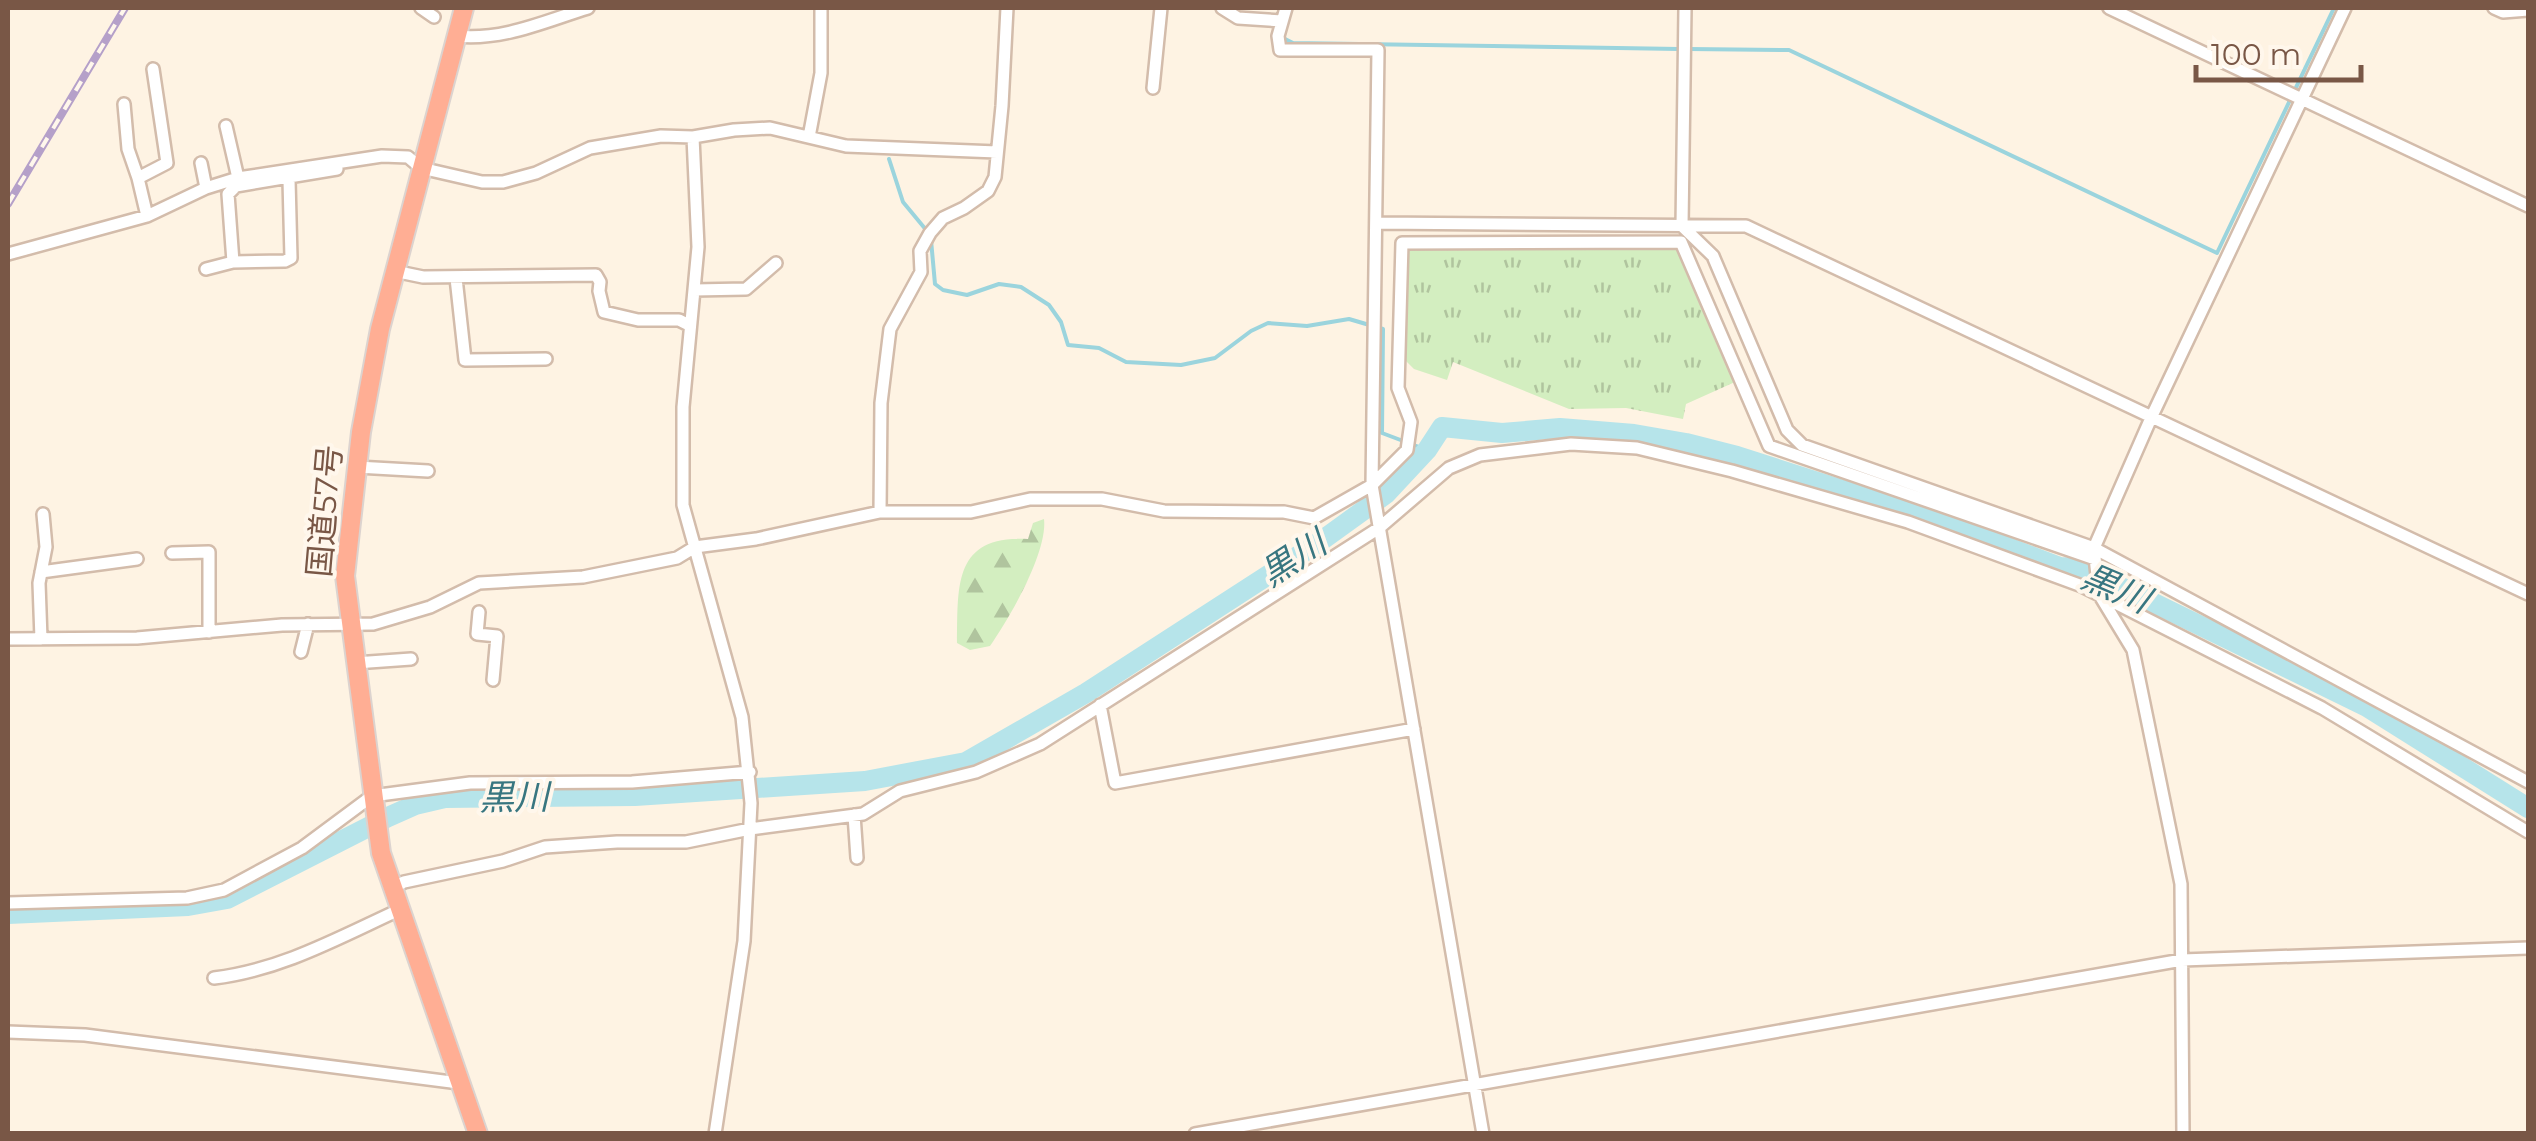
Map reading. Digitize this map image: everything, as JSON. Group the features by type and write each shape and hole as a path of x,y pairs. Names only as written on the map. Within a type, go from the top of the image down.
{"highway":[{"name":"国道57号","path":"464,8 394,271 366,399 346,559 350,623 379,840 399,910 478,1134"}],"street":[{"path":"421,8 434,17"},
{"path":"456,36 487,37 521,30 588,8"},
{"path":"809,138 821,74 821,8"},
{"path":"880,512 881,403 890,329 917,282 920,252 930,232 943,218 988,191 994,177 1007,8"},
{"path":"1153,88 1161,8"},
{"path":"1222,8 1238,18 1282,21"},
{"path":"1286,8 1278,36 1280,50 1378,50 1372,484 1483,1134"},
{"path":"1684,8 1682,226 1713,256 1788,430 1802,445 2094,553 2528,782"},
{"path":"2110,8 2528,206"},
{"path":"2183,1134 2182,884 2133,650 2099,594 2094,553 2151,418 2345,8"},
{"path":"2494,8 2503,12 2528,10"},
{"path":"138,178 168,163 153,69"},
{"path":"124,104 128,149 147,216"},
{"path":"226,126 238,178"},
{"path":"234,262 228,194 236,186 289,180 382,156 408,157 421,168 482,182 503,182 536,173 590,148 661,136 693,137 770,128 846,146 997,152"},
{"path":"693,137 698,247 681,460 683,505 742,717 751,803 744,941 715,1134"},
{"path":"8,254 147,216 206,188 238,178 366,161"},
{"path":"201,163 206,188"},
{"path":"206,269 234,262 291,258 289,180"},
{"path":"1378,223 1746,226 2528,594"},
{"path":"8,639 137,638 308,624 372,624 430,608 479,582 583,577 677,558 695,547 756,539 880,512 971,512 1030,500 1102,499 1164,511 1284,512 1314,518 1372,484 1406,450 1411,422 1398,388 1402,243 1681,242 1769,446 2094,553"},
{"path":"694,290 746,288 776,263"},
{"path":"394,271 456,278 596,275 604,312 690,325"},
{"path":"456,278 465,360 546,359"},
{"path":"392,888 545,847 686,842 863,814 900,791 976,772 1040,744 1379,528 1448,468 1480,455 1572,444 1637,448 1732,470 1908,522 2099,594 2322,708 2528,832"},
{"path":"357,467 428,470"},
{"path":"40,638 41,572 46,547 44,514"},
{"path":"172,553 209,552 209,632"},
{"path":"41,572 137,558"},
{"path":"480,612 477,634 497,636 492,680"},
{"path":"301,652 308,624"},
{"path":"355,663 411,658"},
{"path":"1100,706 1115,783 1414,729"},
{"path":"8,903 187,898 224,890 302,848 373,802 470,783 632,782 750,772"},
{"path":"854,815 861,851"},
{"path":"214,978 250,974 284,963 399,910"},
{"path":"1195,1134 2182,960 2528,948"},
{"path":"8,1032 85,1034 459,1082"}],"green space":[{"path":"1407,246 1679,246 1735,382 1686,404 1683,419 1626,408 1569,409 1453,362 1447,380 1414,369 1405,360"},
{"path":"1044,519 1034,567 990,646 970,650 957,643 960,584 973,555 1003,540 1028,539 1033,523"}],"waterway":[{"path":"1689,49 1789,50 2217,253 2334,8"},
{"path":"1285,39 1293,43 1679,49"},
{"path":"889,159 903,202 927,231"},
{"path":"931,240 935,284 943,290 967,295 999,284 1021,287 1049,305 1061,322 1068,345 1099,348 1126,362 1181,365 1215,358 1268,323 1307,326 1349,319 1383,329 1382,433 1427,450"},
{"name":"黒川","path":"8,914 188,906 227,899 388,817 445,798 635,796 865,781 966,762 1086,693 1321,541 1386,494 1427,450 1442,427 1502,433 1560,428 1686,443 1939,521 2060,567 2082,568 2367,707 2528,808"}],"railway":[{"path":"8,204 125,8"}]}
